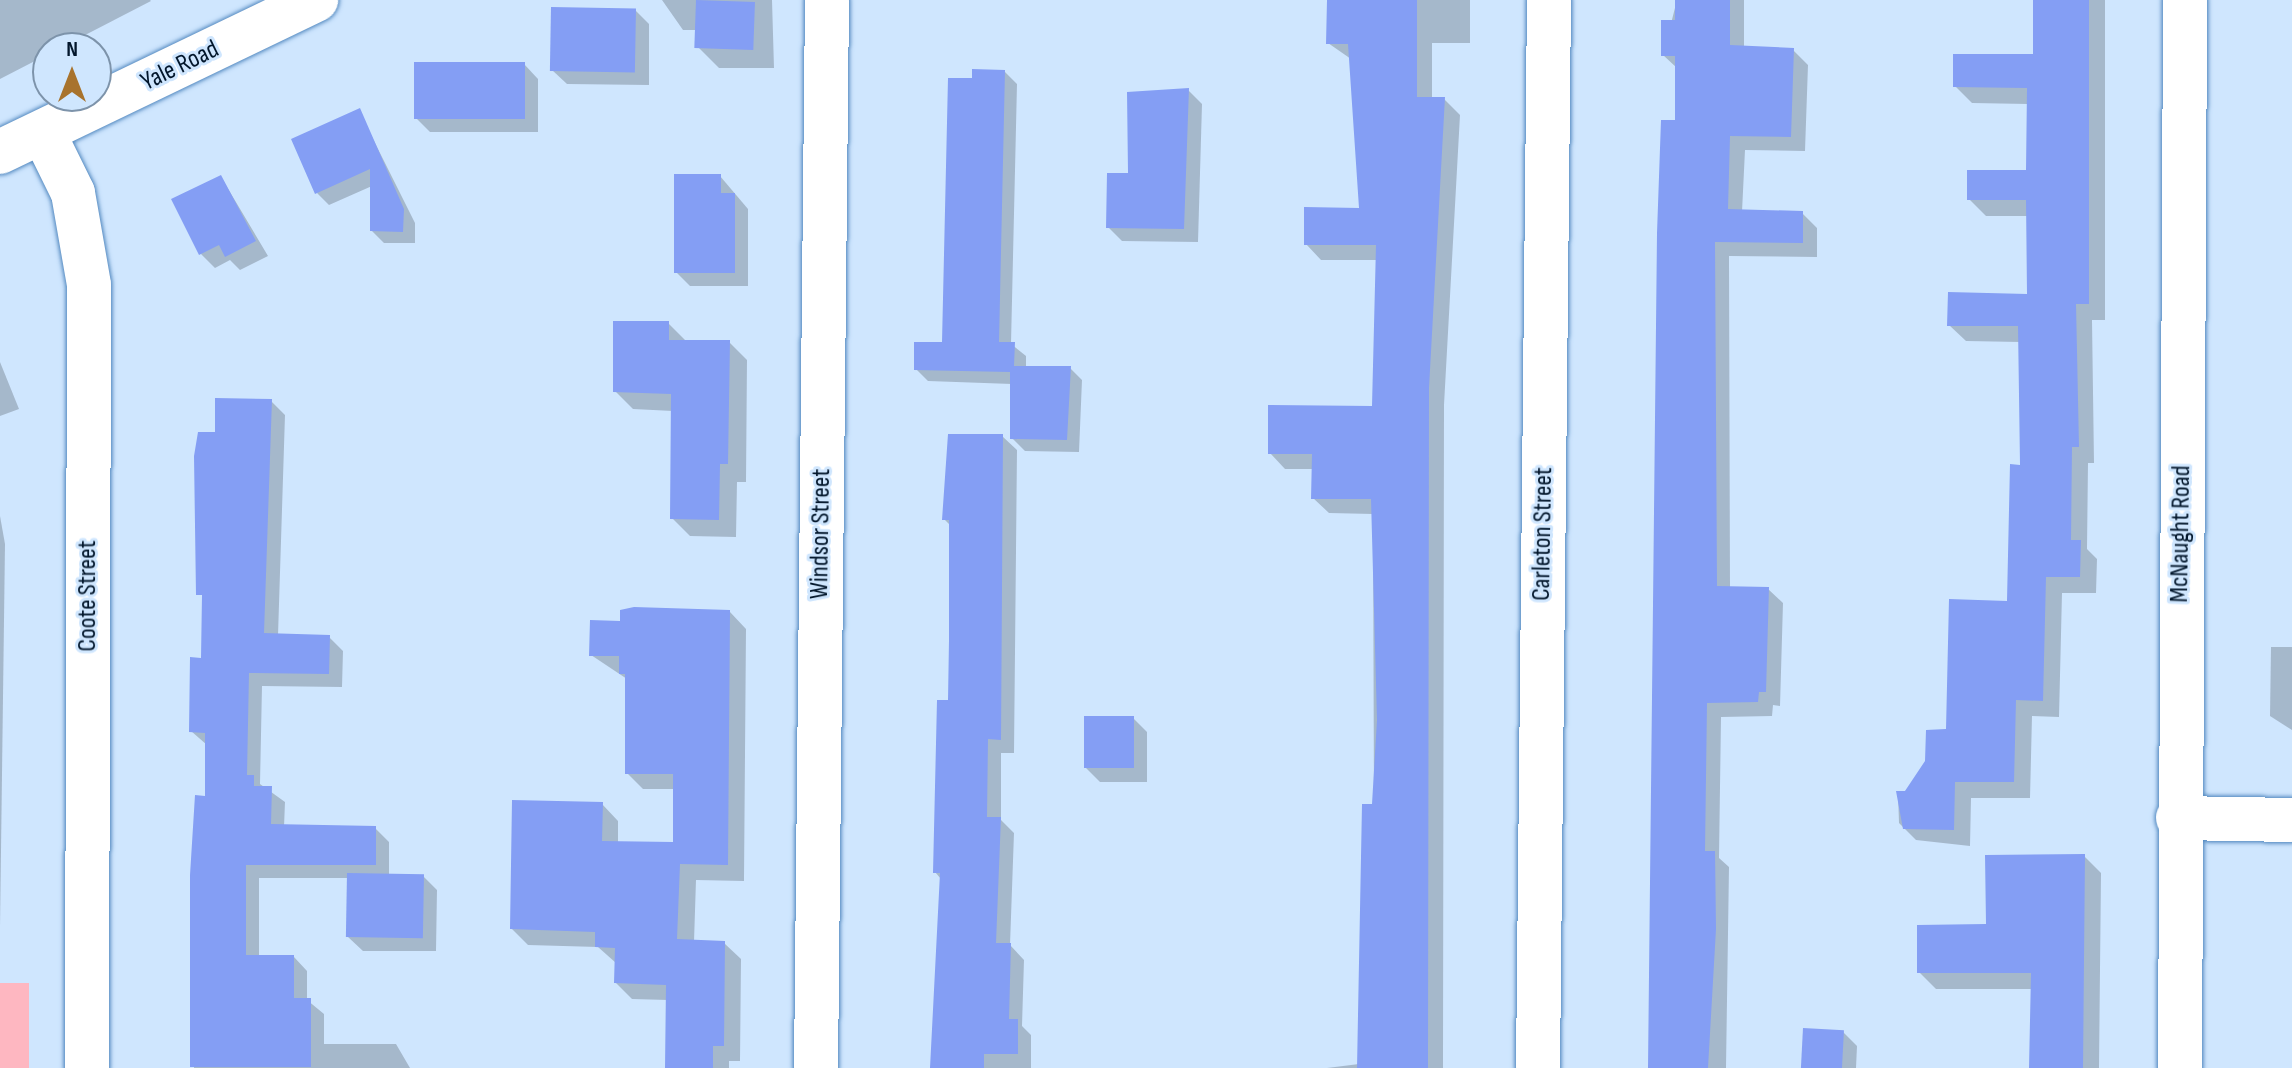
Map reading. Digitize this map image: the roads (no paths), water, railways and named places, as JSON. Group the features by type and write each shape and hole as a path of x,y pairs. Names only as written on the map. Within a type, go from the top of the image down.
{"street":[{"name":"Yale Road","path":"0,152 316,0"},
{"name":"Windsor Street","path":"816,1068 827,0"},
{"name":"Carleton Street","path":"1538,1068 1549,0"},
{"name":"McNaught Road","path":"2180,1068 2178,818 2185,0"},
{"name":"Coote Street","path":"43,132 73,193 89,285 87,1068"},
{"path":"2178,818 2292,820"}]}
